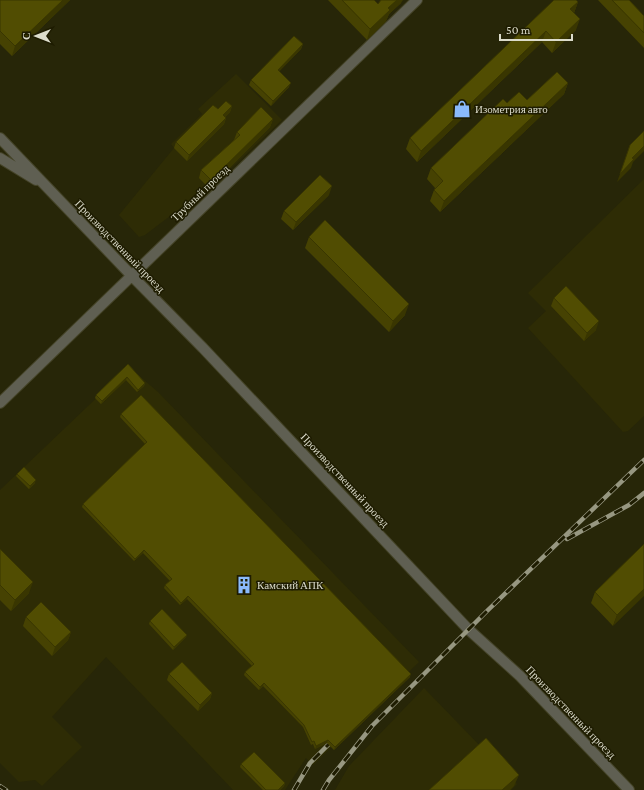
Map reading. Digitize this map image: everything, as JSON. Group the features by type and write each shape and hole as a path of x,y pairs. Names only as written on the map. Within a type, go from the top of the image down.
{"street":[{"name":"Трубный проезд","path":"0,403 417,0"},
{"name":"Производственный проезд","path":"0,138 132,276 204,348 468,629 520,676 629,790"},
{"path":"1,161 13,151"},
{"name":"Производственный проезд","path":"1,161 44,185"}],"shaded area":[{"path":"236,74 282,120 202,196 199,194 145,235 139,237 119,215 174,148 171,144 202,114 198,109"},
{"path":"644,179 644,416 628,431 623,432 528,328 546,311 528,293"},
{"path":"129,367 158,392 419,662 313,765 306,758 285,790 233,790 106,657 52,717 82,747 42,786 35,780 19,782 0,763 0,490"},
{"path":"424,688 517,784 511,790 335,790 349,766"}],"building":[{"path":"0,0 63,0 15,46 0,31"},
{"path":"342,0 374,0 378,4 381,0 397,0 388,8 390,10 370,29"},
{"path":"554,0 576,0 578,2 570,9 580,19 556,42 546,31 421,151 410,138"},
{"path":"612,0 629,0 644,16 644,33"},
{"path":"294,36 303,44 278,70 291,83 273,101 251,80"},
{"path":"557,72 568,83 444,201 434,190 443,181 431,168 503,99 507,103 519,92 527,100"},
{"path":"226,101 232,106 223,115 226,118 189,155 176,142 213,105 218,109"},
{"path":"261,107 273,119 211,180 201,170 240,135 237,132"},
{"path":"644,131 644,146 632,158 634,159 620,174 630,145"},
{"path":"320,175 332,186 296,222 284,211"},
{"path":"325,220 409,304 393,321 309,237"},
{"path":"566,286 599,321 587,333 554,298"},
{"path":"128,364 145,383 138,390 127,377 102,401 96,395"},
{"name":"Камский АПК","path":"141,395 411,674 335,747 328,740 316,746 314,741 312,742 304,725 264,683 260,687 245,672 254,664 188,596 181,603 165,585 172,579 144,550 135,559 83,504 147,442 121,414"},
{"path":"24,467 36,480 30,486 17,474"},
{"path":"644,544 644,589 617,615 595,592"},
{"path":"0,549 33,582 15,600 0,585"},
{"path":"41,602 71,632 55,647 26,617"},
{"path":"162,609 187,635 174,647 150,621"},
{"path":"182,662 212,693 200,705 169,674"},
{"path":"486,738 519,775 502,790 429,790"},
{"path":"254,752 285,783 278,790 266,790 241,764"}],"railway":[{"path":"323,790 329,780 372,726 487,611 644,460"},
{"path":"567,539 629,505 644,493"},
{"path":"294,790 310,763 330,743"},
{"path":"0,786 6,790"}],"place":[{"name":"Изометрия авто","path":"462,109"},
{"name":"Камский АПК","path":"244,585"}]}
